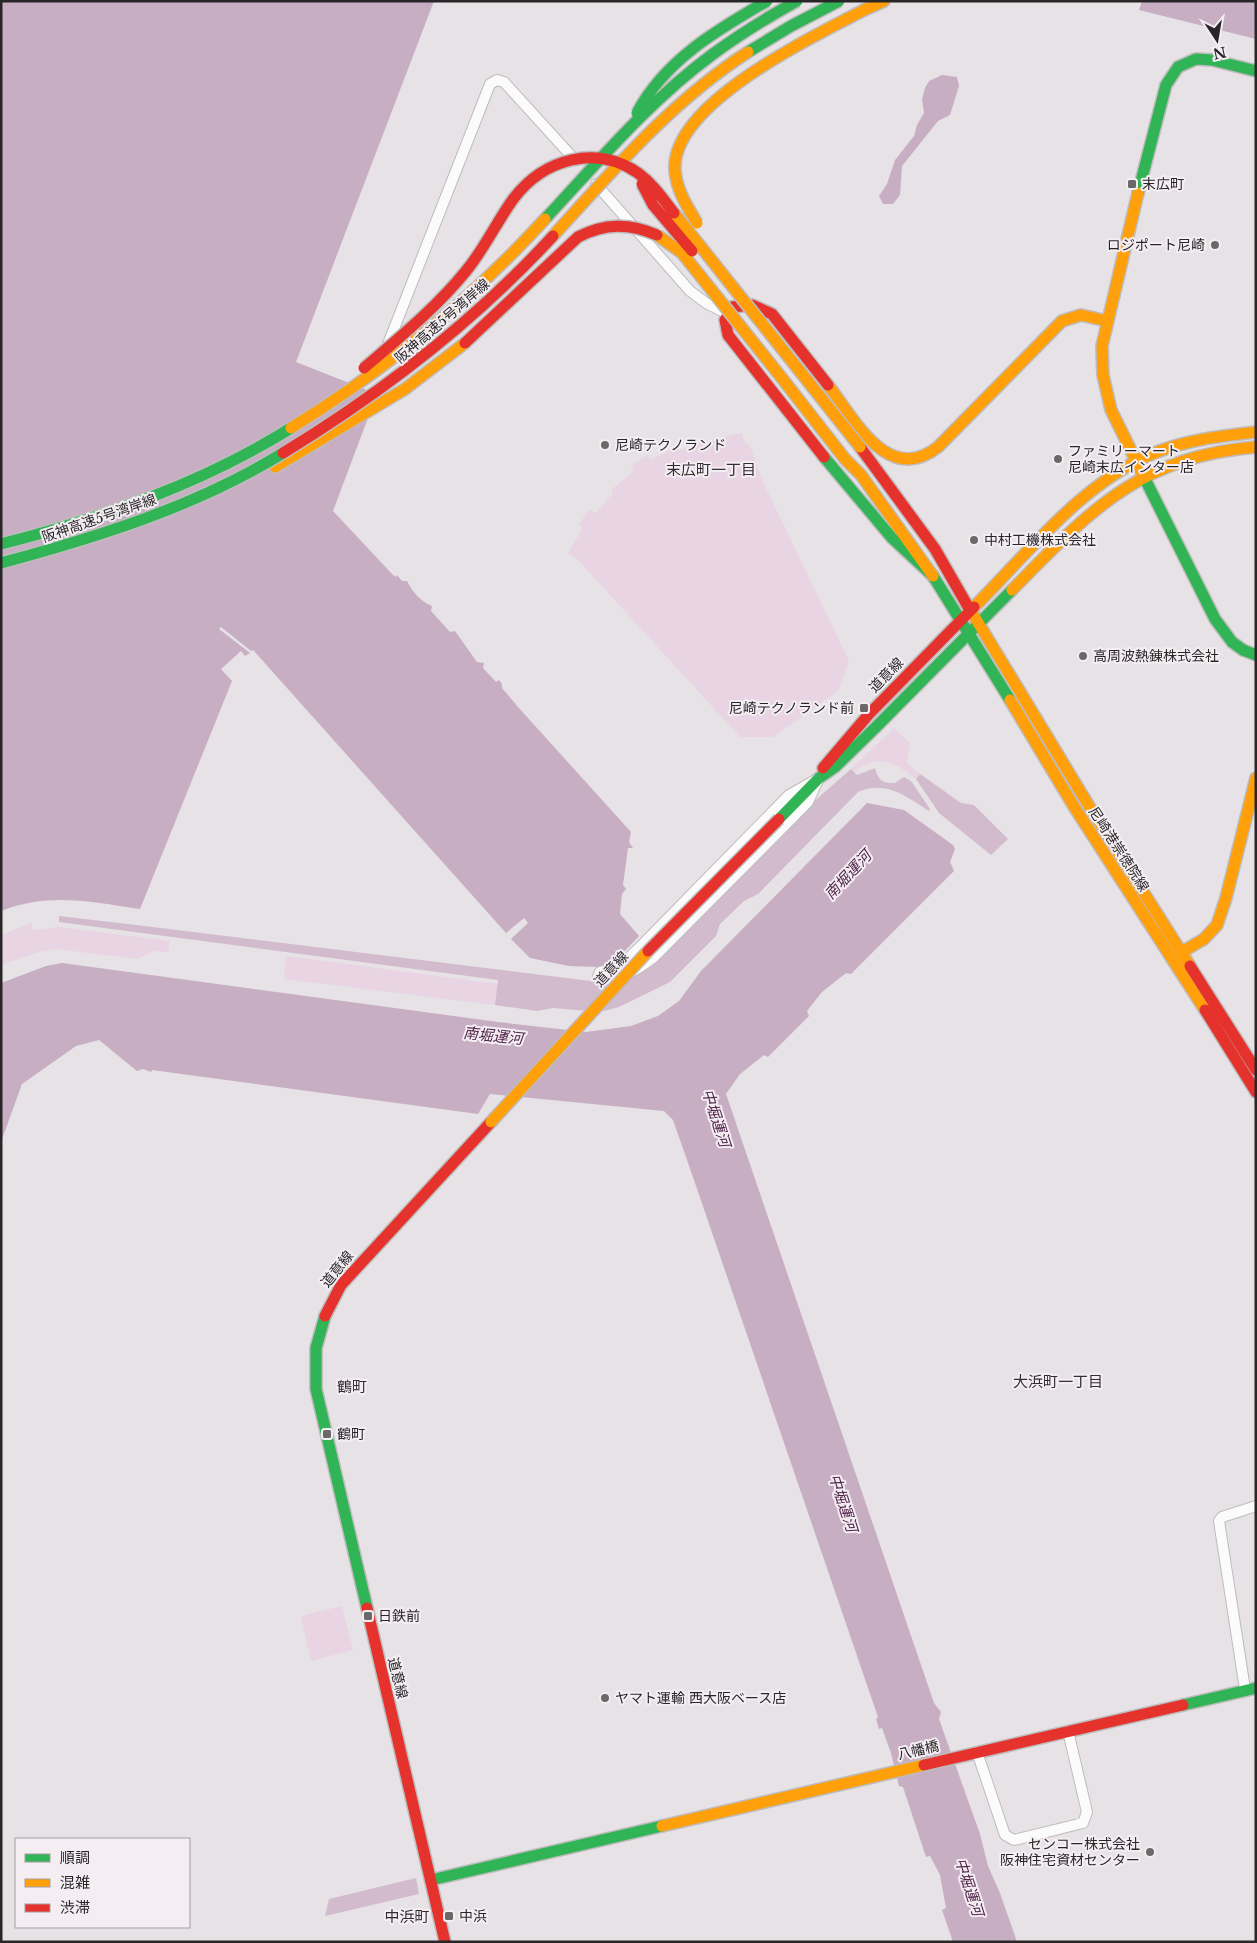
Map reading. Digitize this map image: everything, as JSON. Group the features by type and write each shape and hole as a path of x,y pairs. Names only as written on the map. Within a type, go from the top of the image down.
{"main road":[{"path":"767,1 692,50 669,69 648,91 636,115 633,129 635,167 653,205 706,268 852,453"},
{"name":"阪神高速5号湾岸線","path":"1,544 59,530 135,504 255,449 328,407 427,332 506,260 622,133 674,84 729,42 798,1"},
{"name":"阪神高速5号湾岸線","path":"1,563 96,537 194,500 300,445 370,400 405,374 493,297 642,140 686,99 725,67 766,39 839,1"},
{"path":"884,1 832,26 715,99 696,117 679,148 676,159 677,180 686,208 736,274 852,453 861,475 933,576"},
{"path":"1256,71 1205,59 1186,62 1170,76 1159,108 1107,321 1102,355 1107,398 1135,462 1224,634 1245,652 1256,655"},
{"path":"255,449 358,373 420,320 470,266 523,186 543,169 569,160 596,157 612,160 634,169 643,176 680,217 797,368"},
{"path":"194,500 228,489 267,472 304,452 405,389 465,343 571,242 592,230 618,225 636,226 652,232 669,242 682,253 852,453"},
{"path":"933,576 892,538 804,434 728,335 725,320 727,314 732,307 743,304 763,308 772,314 877,448 886,456 906,461 928,456 933,452 1062,321 1081,315 1107,321"},
{"name":"道意線","path":"819,778 823,767 869,714 1085,495 1135,462 1190,441 1223,434 1256,432"},
{"name":"道意線","path":"445,1942 316,1389 314,1366 317,1343 325,1314 341,1285 634,965 819,778 835,766 877,726 1080,521 1109,497 1143,476 1192,457 1256,447"},
{"name":"尼崎港崇徳院線","path":"852,453 935,549 1089,806 1256,1070"},
{"name":"尼崎港崇徳院線","path":"933,576 1073,805 1093,833 1256,1092"},
{"path":"1182,952 1204,939 1217,925 1226,898 1256,778"},
{"name":"八幡橋","path":"431,1880 1250,1689"}],"street":[{"path":"373,380 490,84 497,80 504,82 690,291 706,303 727,314"},
{"path":"819,778 808,802 654,957 636,970 605,980 598,978 600,972 619,967 643,944 789,794 819,778"},
{"path":"1250,1689 1219,1522 1222,1518 1256,1506"},
{"path":"977,1752 1005,1835 1014,1840 1083,1823 1087,1812 1068,1730"}],"shaded area":[{"path":"742,433 745,444 749,444 764,484 849,661 838,691 773,737 740,737 578,560 568,553 583,528 579,524 589,510 596,513 613,493 611,490 634,471 631,466 647,455 650,460 676,447 678,451 699,443"},
{"path":"894,728 910,743 907,763 920,774 916,779 893,764 878,761 862,766 854,772 851,769"},
{"path":"875,768 879,778 884,782 895,783 904,777 911,781 930,809 929,811 895,791 877,788 858,792 758,894 744,901 720,924 716,936 670,982 619,1007 600,1012 553,1008 537,1011 495,1005 498,980 59,922 59,916 607,983 851,769 857,775"},
{"path":"920,774 961,803 974,805 1008,839 991,855 939,813 916,779"},
{"path":"31,923 33,930 58,927 170,941 168,952 153,951 137,959 56,949 39,952 1,965 1,935"},
{"path":"286,956 498,984 495,1005 284,979"},
{"path":"342,1606 353,1650 311,1661 301,1616"},
{"path":"416,1878 419,1894 325,1916 329,1899"}],"water":[{"path":"1,1 434,1 296,362 377,394 333,511 393,575 396,577 397,575 402,581 407,581 417,595 432,606 431,611 450,632 455,631 477,662 484,663 483,668 496,682 499,680 502,688 518,707 631,832 629,842 633,848 628,848 623,885 626,889 622,894 620,914 639,936 614,962 597,967 569,966 530,958 511,939 528,923 524,918 506,933 253,650 251,651 221,627 219,629 250,653 245,656 241,651 221,669 232,681 140,909 70,900 53,900 19,905 1,911"},
{"path":"1142,1 1256,1 1256,39 1139,10"},
{"path":"942,75 957,77 959,86 950,115 938,121 902,166 900,195 893,204 883,204 879,196 887,184 895,160 914,136 917,125 924,113 922,99 925,88 929,81"},
{"path":"867,803 904,810 953,845 955,849 950,862 954,871 851,974 846,973 822,992 807,1011 809,1016 768,1057 764,1055 740,1074 726,1094 934,1703 941,1712 939,1719 980,1834 988,1866 1000,1893 1017,1942 953,1942 942,1910 946,1908 940,1875 930,1856 926,1857 903,1787 899,1786 891,1753 882,1728 879,1729 876,1719 878,1717 695,1183 673,1120 664,1111 490,1094 478,1114 152,1070 151,1072 143,1069 137,1071 99,1040 76,1046 22,1084 1,1142 1,983 46,966 62,963 498,1022 586,1032 631,1026 658,1016 679,1001 701,971"}],"traffic: fast":[{"path":"637,113 662,77 677,62 711,35 767,1"},
{"path":"545,219 625,132 668,91 723,47 797,1"},
{"path":"748,52 791,26 839,1"},
{"path":"1138,193 1166,85 1178,67 1196,59 1212,60 1256,71"},
{"path":"1,544 77,523 150,497 222,466 291,428"},
{"path":"1,563 110,531 182,504 250,472 283,453"},
{"path":"824,457 892,538 933,576 1010,700"},
{"path":"1144,477 1215,619 1232,642 1243,650 1256,655"},
{"path":"779,819 819,778 835,767 877,726 1012,590"},
{"path":"325,1316 316,1348 316,1389 367,1608"},
{"path":"1183,1705 1256,1688"},
{"path":"431,1880 662,1826"}],"traffic: slow":[{"path":"864,10 884,1"},
{"path":"697,223 680,192 675,171 680,146 695,121 719,98 748,76 780,55 864,10"},
{"path":"553,236 621,161 669,114 720,71 748,52"},
{"path":"1138,193 1102,346 1103,375 1111,410 1144,477"},
{"path":"674,213 860,447"},
{"path":"291,428 360,382 425,332 487,278 545,219"},
{"path":"657,235 682,253 781,377"},
{"path":"828,385 861,430 874,444 888,454 904,459 920,457 938,447 1062,321 1081,315 1107,321"},
{"path":"275,467 405,389 465,343"},
{"path":"781,377 845,459 861,475 933,576"},
{"path":"974,607 1057,521 1079,501 1126,467 1152,454 1177,445 1216,437 1256,432"},
{"path":"1012,590 1092,513 1119,493 1148,476 1179,462 1215,453 1256,447"},
{"path":"974,616 1089,806 1190,966"},
{"path":"1010,700 1073,805 1205,1010"},
{"path":"1182,952 1204,939 1217,925 1226,898 1256,778"},
{"path":"491,1122 648,951"},
{"path":"662,1826 924,1765"}],"traffic: jam":[{"path":"364,368 443,297 473,262 514,198 526,185 555,165 588,158 605,159 622,164 638,173 648,182 674,213"},
{"path":"642,184 653,205 692,251"},
{"path":"465,343 578,237 598,229 617,226 637,228 657,235"},
{"path":"283,453 320,430 426,354 492,298 553,236"},
{"path":"824,457 728,335 725,320 732,307 752,305 772,314 828,385"},
{"path":"860,447 935,549 970,610"},
{"path":"823,768 869,714 974,607"},
{"path":"648,951 779,819"},
{"path":"1190,966 1256,1070"},
{"path":"1205,1010 1256,1092"},
{"path":"325,1316 341,1285 491,1122"},
{"path":"367,1608 445,1942"},
{"path":"924,1765 1183,1705"}],"place":[{"name":"末広町","path":"1132,184"},
{"name":"ロジポート尼崎","path":"1215,245"},
{"name":"尼崎テクノランド","path":"605,445"},
{"name":"ファミリーマート 尼崎末広インター店","path":"1058,459"},
{"name":"中村工機株式会社","path":"974,540"},
{"name":"高周波熱錬株式会社","path":"1083,656"},
{"name":"尼崎テクノランド前","path":"864,708"},
{"name":"鶴町","path":"327,1434"},
{"name":"日鉄前","path":"368,1616"},
{"name":"ヤマト運輸 西大阪ベース店","path":"605,1698"},
{"name":"センコー株式会社 阪神住宅資材センター","path":"1150,1852"},
{"name":"中浜","path":"449,1916"}],"district":[{"name":"末広町一丁目","path":"711,470"},
{"name":"大浜町一丁目","path":"1058,1382"},
{"name":"鶴町","path":"352,1387"},
{"name":"中浜町","path":"407,1917"}],"water label":[{"name":"南堀運河","path":"848,875"},
{"name":"南堀運河","path":"493,1036"},
{"name":"中堀運河","path":"716,1118"},
{"name":"中堀運河","path":"843,1503"},
{"name":"中堀運河","path":"969,1887"}]}
